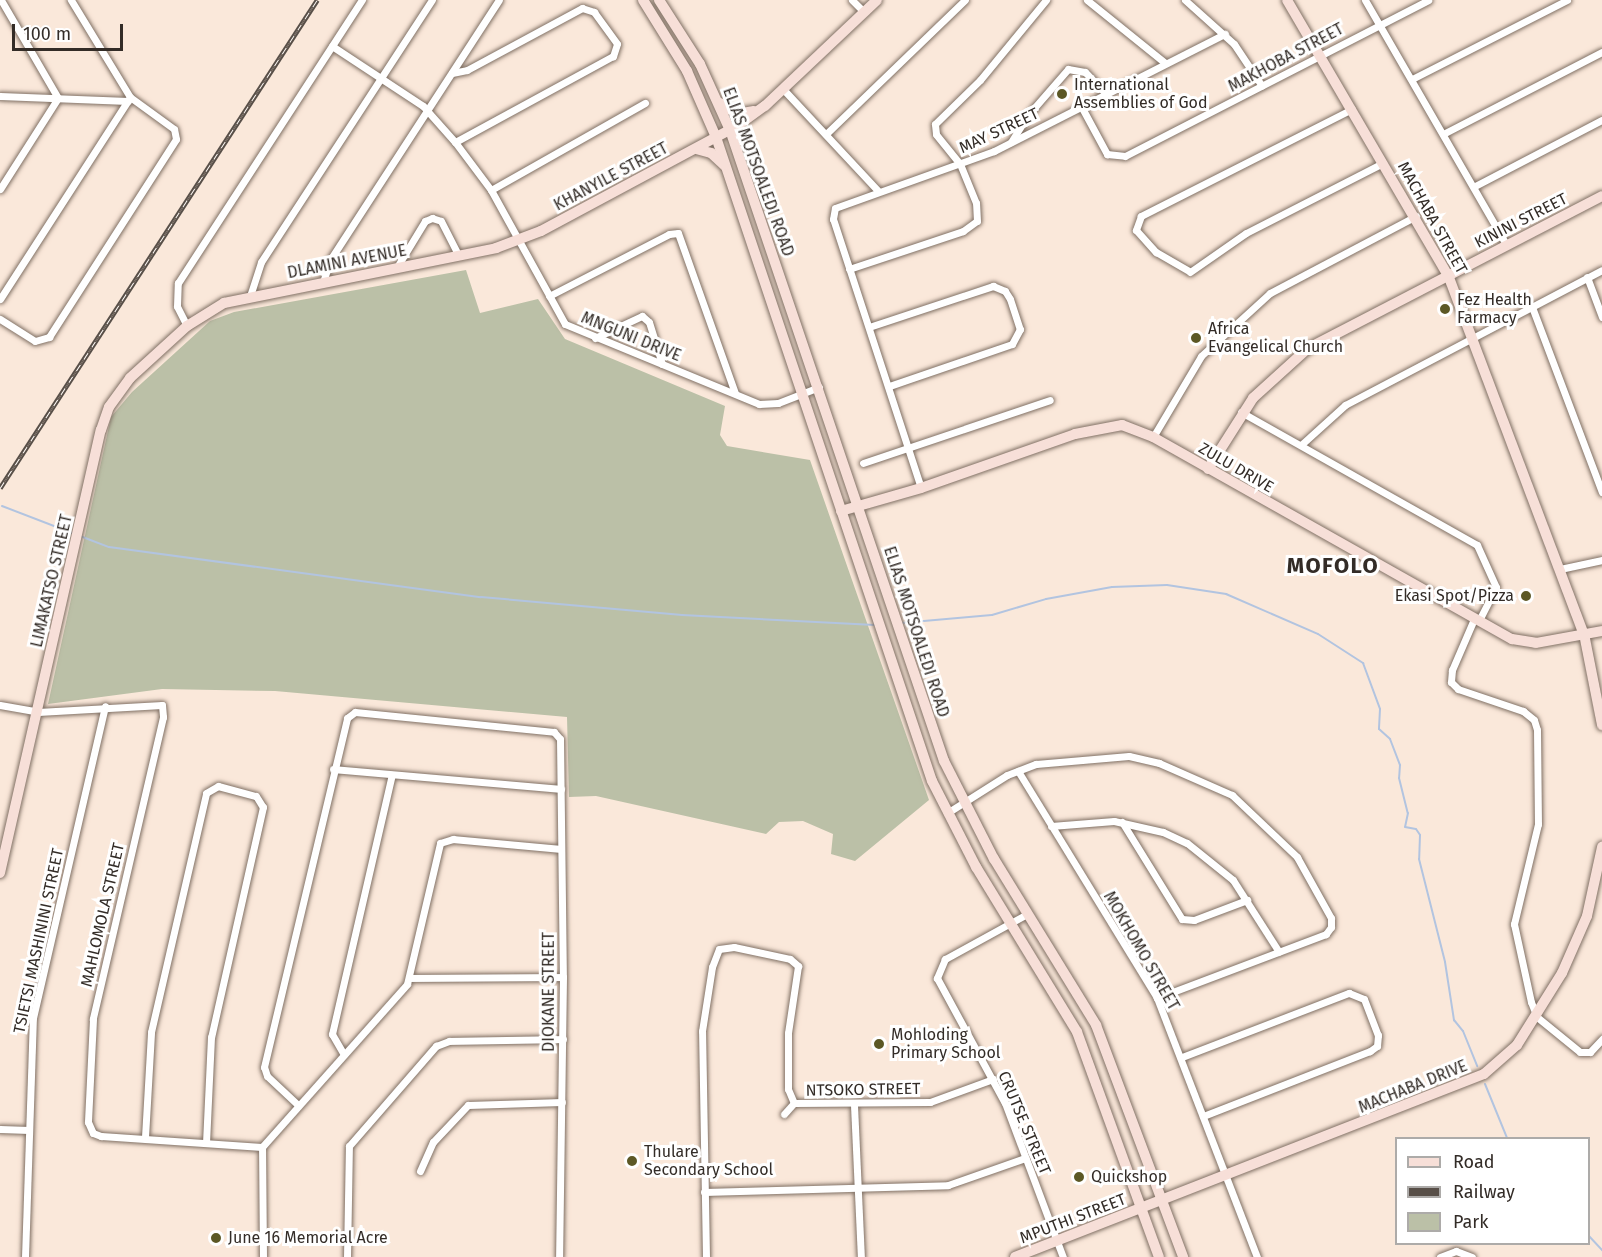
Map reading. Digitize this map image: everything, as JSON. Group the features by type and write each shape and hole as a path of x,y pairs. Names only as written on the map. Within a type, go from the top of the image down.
{"main road":[{"name":"ELIAS MOTSOALEDI ROAD","path":"643,0 687,71 717,137 801,395 925,761 947,813 1010,924 1077,1032 1159,1257"},
{"name":"ELIAS MOTSOALEDI ROAD","path":"659,0 700,64 730,130 944,761 964,802 1027,914 1096,1025 1182,1257"},
{"name":"KHANYILE STREET","path":"519,241 730,130 765,106 877,0"},
{"name":"MACHABA STREET","path":"1287,0 1449,275 1584,634"},
{"path":"717,100 737,114 765,106"},
{"path":"696,149 711,153 726,167"},
{"name":"KININI STREET","path":"1208,470 1241,412 1283,369 1326,336 1602,196"},
{"name":"DLAMINI AVENUE","path":"187,326 211,308 250,296 459,256 519,241"},
{"name":"LIMAKATSO STREET","path":"0,873 109,407 130,378 187,326"},
{"name":"ZULU DRIVE","path":"841,511 921,488 1101,427 1122,425 1152,437 1512,639 1536,643 1602,630"},
{"path":"1584,634 1600,702 1602,725"},
{"name":"MACHABA DRIVE","path":"1142,1209 1479,1077 1503,1060 1537,1017 1562,974 1587,916 1602,846"},
{"name":"MPUTHI STREET","path":"1015,1257 1142,1209"}],"street":[{"path":"1,0 58,98"},
{"path":"0,319 35,341 49,337 175,141 174,129 129,99 72,0"},
{"path":"187,326 177,306 178,284 362,0"},
{"path":"250,296 261,262 432,0"},
{"path":"323,282 330,260 498,0"},
{"path":"852,0 864,12"},
{"path":"826,134 965,0"},
{"path":"921,488 849,269 972,226 978,213 960,164 936,134 935,124 980,80 1047,0"},
{"path":"1087,0 1165,63"},
{"path":"1185,0 1225,34 1262,86"},
{"name":"MAKHOBA STREET","path":"1081,106 1107,154 1117,157 1262,86 1428,0"},
{"path":"1412,79 1567,0"},
{"path":"1368,1 1379,25 1475,186 1506,244"},
{"path":"452,73 467,70 582,8 594,12 617,44 614,56 455,142"},
{"name":"MAY STREET","path":"849,269 833,219 835,208 841,204 960,164 1011,142 1225,34"},
{"name":"MNGUNI DRIVE","path":"332,46 428,110 455,142 491,190 565,324 595,338 769,405 819,387"},
{"path":"1443,134 1602,52"},
{"path":"1011,142 1028,115 1068,69 1085,72 1106,94"},
{"path":"783,89 878,191"},
{"path":"0,96 129,99"},
{"path":"0,189 58,98"},
{"path":"0,299 129,99"},
{"path":"491,190 645,103"},
{"path":"1352,109 1141,216 1136,230 1146,243 1183,271 1197,270 1246,233 1383,163"},
{"path":"1475,186 1602,120"},
{"path":"1152,437 1201,356 1270,292 1416,216"},
{"path":"397,267 426,221 432,218 441,221 459,256"},
{"path":"549,296 669,234 678,233 735,393"},
{"path":"1302,444 1345,405 1602,270"},
{"path":"1587,277 1602,317"},
{"path":"869,327 993,286 1005,291 1011,299 1020,329 1012,344 889,386"},
{"path":"1532,307 1602,492"},
{"path":"595,338 642,316 649,322 662,364"},
{"path":"863,463 1050,400"},
{"path":"1241,412 1302,444 1477,545 1496,587 1476,620 1451,682 1458,689 1523,711 1534,720 1537,730 1538,824 1514,931 1537,1017 1580,1052 1590,1052 1602,1039"},
{"path":"1560,569 1602,560"},
{"name":"MAHLOMOLA STREET","path":"105,706 158,702 163,717 93,1019 87,1117 91,1130 97,1135 146,1137"},
{"path":"0,705 38,712 105,706"},
{"name":"TSIETSI MASHININI STREET","path":"25,1257 33,1018 105,706"},
{"name":"DIOKANE STREET","path":"333,769 347,718 356,712 551,730 560,739 563,1039 559,1257"},
{"path":"947,813 1018,771 1042,763 1129,756 1159,763 1218,787 1297,857 1331,918 1332,927 1326,934 1157,998"},
{"path":"298,1105 267,1076 264,1067 333,769 561,789"},
{"name":"MOKHOMO STREET","path":"1018,771 1157,998 1182,1057 1225,1177 1257,1257"},
{"path":"343,1053 332,1034 392,775"},
{"path":"206,1142 211,1037 263,807 256,796 222,786 213,786 206,794 152,1032 146,1137 262,1147"},
{"path":"1051,826 1086,821 1122,822 1163,832 1202,852 1233,880 1280,952"},
{"path":"1122,822 1182,919 1194,920 1247,900"},
{"path":"262,1257 262,1147 409,978 440,843 453,839 561,849"},
{"name":"CRUTSE STREET","path":"1027,914 945,959 937,978 993,1078 1064,1257"},
{"name":"NTSOKO STREET","path":"704,1192 703,1018 715,955 723,947 734,947 790,959 798,966 788,1033 788,1089 794,1103 854,1105 935,1101 993,1078"},
{"path":"409,978 563,976"},
{"path":"1182,1057 1349,993 1364,999 1378,1035 1374,1049 1203,1116"},
{"path":"347,1257 349,1146 436,1046 449,1041 563,1039"},
{"path":"420,1171 433,1142 468,1105 562,1102"},
{"path":"784,1114 794,1103"},
{"path":"854,1105 856,1189 861,1257"},
{"path":"0,1129 29,1131"},
{"path":"705,1257 704,1192 948,1185 1025,1158"},
{"path":"1440,1257 1456,1251 1470,1256"}],"green space":[{"path":"466,270 480,313 538,299 565,339 725,406 720,435 727,446 810,460 929,800 855,861 831,854 833,834 803,821 779,822 766,834 596,796 569,797 567,717 275,691 162,689 48,704 111,417 132,392 210,321 234,312"}],"waterway":[{"path":"2,506 75,534"},
{"path":"80,536 109,547 481,597 682,615 875,625"},
{"path":"901,623 992,615 1046,599 1112,587 1167,585 1226,594 1318,634 1363,663 1380,709 1379,729 1390,739 1400,765 1399,778 1408,813 1405,827 1416,829 1420,835 1419,859 1445,962 1454,1020 1463,1031 1477,1066"},
{"path":"1485,1084 1507,1137"},
{"path":"1590,1237 1602,1250"}],"railway":[{"path":"0,488 317,0"}],"place":[{"name":"International Assemblies of God","path":"1062,94"},
{"name":"Fez Health Farmacy","path":"1445,309"},
{"name":"Africa Evangelical Church","path":"1196,338"},
{"name":"Ekasi Spot/Pizza","path":"1526,596"},
{"name":"Mohloding Primary School","path":"879,1044"},
{"name":"Thulare Secondary School","path":"632,1161"},
{"name":"Quickshop","path":"1079,1177"},
{"name":"June 16 Memorial Acre","path":"216,1238"}],"district":[{"name":"MOFOLO","path":"1333,566"}]}
